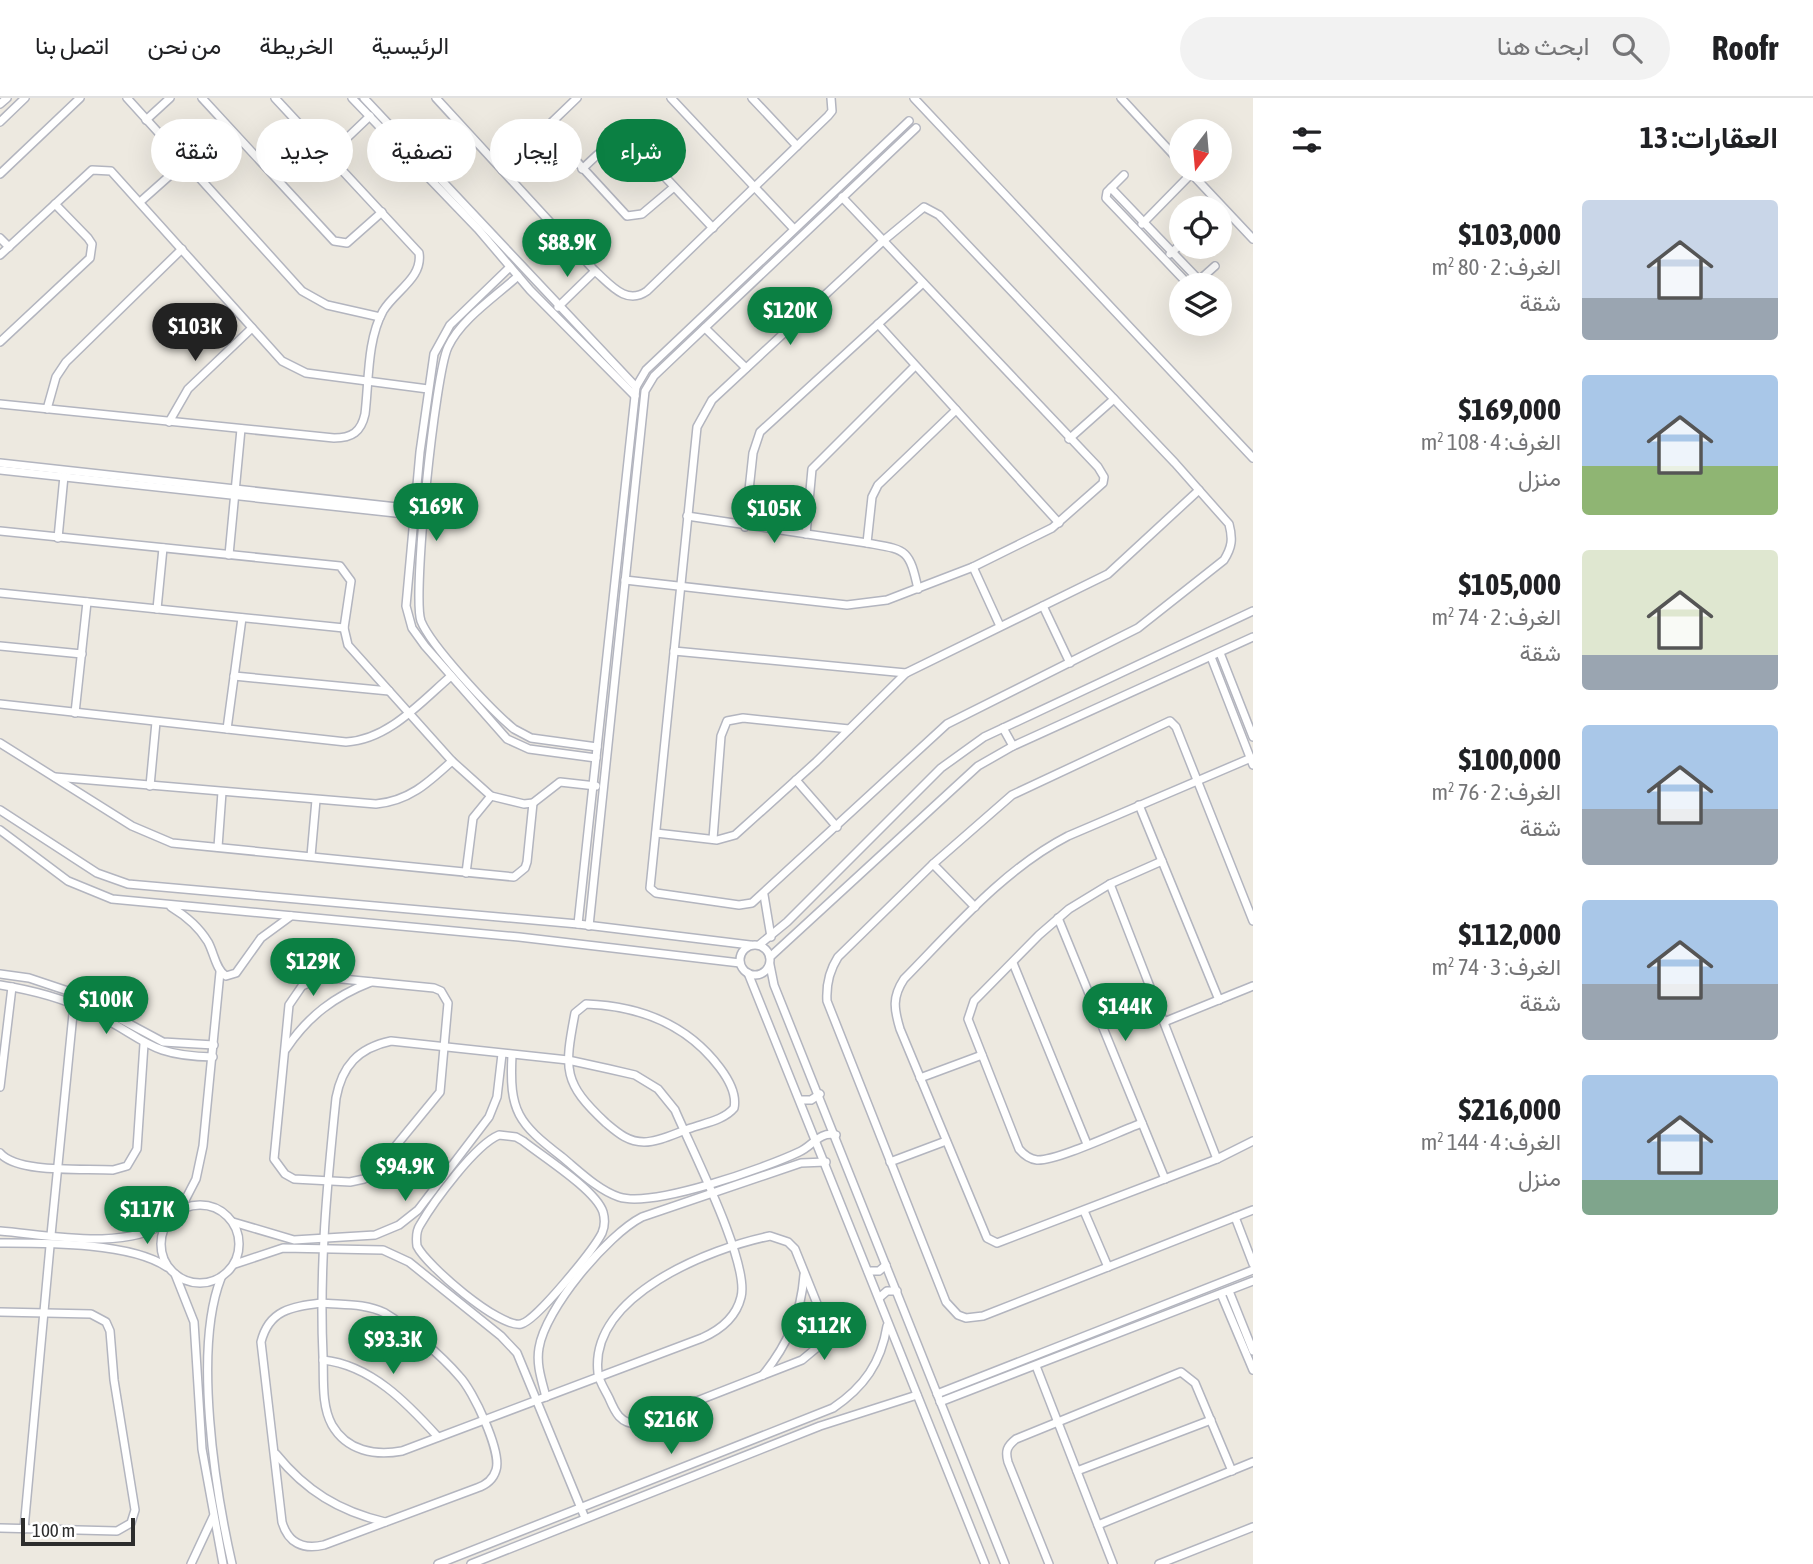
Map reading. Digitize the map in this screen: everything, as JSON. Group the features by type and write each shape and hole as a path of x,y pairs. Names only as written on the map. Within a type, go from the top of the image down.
{"street":[{"path":"0,104 7,98"},
{"path":"0,122 25,98"},
{"path":"0,174 80,98"},
{"path":"127,98 151,125"},
{"path":"146,120 170,98"},
{"path":"202,98 334,241 347,243 382,212"},
{"path":"275,98 294,119"},
{"path":"352,98 478,229 517,275 558,307 635,397"},
{"path":"364,98 485,223 533,287 609,365 636,387"},
{"path":"436,98 490,157"},
{"path":"555,119 577,98"},
{"path":"671,98 794,229"},
{"path":"752,98 797,146"},
{"path":"513,182 595,271 621,294 641,295 832,111 831,98"},
{"path":"914,98 1253,458"},
{"path":"1121,98 1169,150"},
{"path":"353,133 370,117"},
{"path":"589,926 625,580 636,387 646,370 765,254 909,121"},
{"path":"578,924 633,452 645,391 675,356 916,128"},
{"path":"674,187 642,214 627,216 582,169 609,145 627,141 635,145 713,228"},
{"path":"867,159 874,166"},
{"path":"0,255 92,170 102,168 111,171 140,202 282,362 298,371 428,389"},
{"path":"1124,176 1111,188 1106,198 1181,273"},
{"path":"140,202 162,182"},
{"path":"203,182 302,291 327,305 380,317"},
{"path":"0,404 346,438 356,434 363,425 373,343 380,317 388,303 418,271 421,262 414,245 353,182"},
{"path":"1136,229 1180,182"},
{"path":"1198,182 1210,196"},
{"path":"1111,188 1169,250"},
{"path":"625,580 847,605 887,600 973,567 1059,523 1099,489 1104,477 842,197"},
{"path":"0,342 90,258 92,244 55,204"},
{"path":"924,207 932,209 1199,490 1229,524 1233,537 1231,549 1224,560 1147,622 947,724 764,895 752,903 739,905 654,892 650,888 694,441 703,412 746,368 917,210 924,207"},
{"path":"1232,219 1253,239"},
{"path":"0,238 9,247"},
{"path":"47,409 56,377 66,362 182,249"},
{"path":"765,254 772,262"},
{"path":"1165,260 1169,256"},
{"path":"1206,273 1214,266"},
{"path":"510,267 443,334 434,354 414,512 406,595 408,617 419,638 451,676 498,730 517,745 596,758"},
{"path":"558,307 595,271"},
{"path":"517,275 457,332 447,348 430,453 417,596 419,615 427,633 514,729 531,738 597,747"},
{"path":"745,527 753,453 760,432 923,283"},
{"path":"878,324 1059,523"},
{"path":"169,422 188,389 253,328"},
{"path":"705,328 746,368"},
{"path":"668,349 675,356"},
{"path":"806,534 812,469 915,366"},
{"path":"1069,439 1114,398"},
{"path":"867,543 873,491 956,410"},
{"path":"229,555 241,429"},
{"path":"421,452 430,453"},
{"path":"0,463 414,512"},
{"path":"0,470 235,492"},
{"path":"58,538 64,476"},
{"path":"656,833 713,839 735,835 906,673 1108,574 1199,490"},
{"path":"687,516 900,549 912,563 918,589"},
{"path":"0,531 340,566 351,581 344,628 348,645 452,761 491,796 524,804 533,803 560,782 604,787"},
{"path":"157,609 163,548"},
{"path":"973,567 1000,626"},
{"path":"0,593 344,628"},
{"path":"75,713 88,602"},
{"path":"1043,607 1070,663"},
{"path":"740,963 743,951 771,937 941,768 969,746 1253,611"},
{"path":"227,729 242,618"},
{"path":"419,638 427,633"},
{"path":"748,974 761,975 770,961 978,766 1013,746 1253,637"},
{"path":"0,646 82,654"},
{"path":"674,651 906,673"},
{"path":"1220,653 1253,737"},
{"path":"1211,657 1252,762 1196,781 1050,845 975,907 904,979 894,996 900,1029 920,1078 987,1238 997,1243 1084,1212 1217,1159 1253,1141"},
{"path":"234,676 388,691"},
{"path":"0,704 358,741 376,735 409,713 451,676"},
{"path":"713,839 721,736 727,721 743,718 849,729"},
{"path":"150,786 156,722"},
{"path":"1253,921 1176,727 1166,722 1012,795 933,864 838,957 828,977 827,1001 946,1302 958,1315 974,1318 983,1316 1253,1210"},
{"path":"1003,728 1013,746"},
{"path":"0,743 149,835 172,843 507,877 520,874 527,862 533,803"},
{"path":"53,777 316,800 390,803 416,792 452,761"},
{"path":"796,780 838,827"},
{"path":"218,847 222,792"},
{"path":"466,873 473,818 491,796"},
{"path":"311,856 316,800"},
{"path":"1139,805 1219,1000"},
{"path":"0,810 97,873 128,884 578,924 754,945 766,949 774,985 820,1094 1005,1564"},
{"path":"16,821 3,832 55,872 89,892 123,901 471,932 740,963 748,974 801,1100 985,1564"},
{"path":"1142,1123 1041,1160 1025,1155 1019,1149 968,1012 974,1001 1058,918 1110,884 1162,860"},
{"path":"933,864 975,907"},
{"path":"1110,884 1217,1159"},
{"path":"764,895 771,937"},
{"path":"0,1231 121,1238 150,1231 167,1222 180,1210 200,1168 220,972 213,952 199,929 167,905"},
{"path":"471,932 475,924 473,915"},
{"path":"220,972 233,976 261,938 290,916"},
{"path":"1058,918 1165,1179"},
{"path":"498,935 495,926 503,919"},
{"path":"1013,963 1087,1144"},
{"path":"0,974 29,978 68,990 109,1010 147,1036 163,1042 214,1045"},
{"path":"322,977 441,991 448,1003 446,1048 442,1084 436,1099 376,1170 357,1181 327,1181 294,1179 278,1167 274,1159 289,1005 302,986 322,977"},
{"path":"285,1052 313,1016 340,996 372,982"},
{"path":"0,985 74,1004 104,1018 144,1044 171,1055 213,1057"},
{"path":"1164,1022 1253,986"},
{"path":"0,1087 12,987"},
{"path":"51,1235 74,1004"},
{"path":"586,1004 635,1010 671,1024 687,1034 715,1061 727,1077 736,1101 729,1114 684,1131 648,1142 625,1138 578,1096 570,1079 568,1060 575,1013 586,1004"},
{"path":"391,1041 502,1054 568,1060 635,1075 658,1090 676,1110 732,1247 743,1282 741,1297 727,1323 702,1338 598,1374 483,1421 387,1454 356,1447 333,1426 327,1411 323,1360 322,1239 339,1081 347,1066 359,1053 374,1045 391,1041"},
{"path":"0,1153 18,1165 117,1170 133,1158 137,1149 144,1044"},
{"path":"180,1210 201,1204 212,1206 233,1222 284,1239 374,1235 409,1218 471,1140 494,1107 502,1054"},
{"path":"512,1055 511,1097 518,1116 530,1132 606,1191 641,1200 706,1184 797,1154 826,1134 836,1135"},
{"path":"920,1078 982,1055"},
{"path":"801,1100 811,1100 820,1094"},
{"path":"523,1141 530,1132"},
{"path":"499,1135 508,1135 523,1141 598,1202 605,1218 601,1236 526,1323 509,1325 495,1317 421,1254 417,1246 419,1226 480,1149 499,1135"},
{"path":"471,1140 480,1149"},
{"path":"890,1163 947,1141"},
{"path":"546,1396 538,1361 541,1339 550,1318 576,1282 615,1237 632,1222 801,1163 825,1162"},
{"path":"598,1202 606,1191"},
{"path":"1084,1212 1108,1267"},
{"path":"1235,1217 1253,1264"},
{"path":"409,1218 419,1226"},
{"path":"167,1222 161,1246 194,1322 202,1449 223,1564"},
{"path":"233,1222 240,1242 235,1264"},
{"path":"770,1236 780,1238 795,1249 805,1273 824,1321 820,1345 802,1360 645,1421 631,1424 618,1417 598,1374 603,1344 609,1329 631,1302 676,1268 770,1236"},
{"path":"0,1244 136,1253 192,1283 220,1278"},
{"path":"24,1529 50,1246"},
{"path":"233,1562 214,1450 207,1338 211,1307 220,1278 235,1264 272,1250 369,1248 396,1255 501,1336 523,1363 586,1518"},
{"path":"868,1271 878,1271 886,1265"},
{"path":"937,1394 1253,1270"},
{"path":"763,1375 777,1358 793,1328 803,1296 805,1273"},
{"path":"940,1402 1253,1281"},
{"path":"878,1298 887,1291 897,1291"},
{"path":"1225,1292 1253,1351"},
{"path":"1225,1292 1253,1370"},
{"path":"1176,1300 1180,1310"},
{"path":"321,1303 364,1306 388,1315 460,1377 472,1394 483,1421 497,1462 492,1479 477,1488 313,1548 292,1541 282,1522 262,1354 264,1331 279,1312 290,1307 321,1303"},
{"path":"0,1312 95,1315 109,1326 135,1515 128,1527 117,1531 0,1528"},
{"path":"501,1336 509,1325"},
{"path":"438,1564 833,1408 850,1396 870,1373 884,1345 888,1325"},
{"path":"323,1360 352,1366 365,1372 402,1401 438,1437"},
{"path":"1036,1366 1113,1564"},
{"path":"1049,1564 1006,1453 1009,1444 1016,1439 1176,1372 1191,1377 1232,1471"},
{"path":"974,1379 978,1388"},
{"path":"471,1564 820,1426 917,1395"},
{"path":"1077,1471 1210,1420"},
{"path":"274,1452 312,1491 347,1510 386,1522"},
{"path":"1098,1525 1253,1462"},
{"path":"191,1564 213,1516"},
{"path":"1159,1564 1253,1527"}]}
